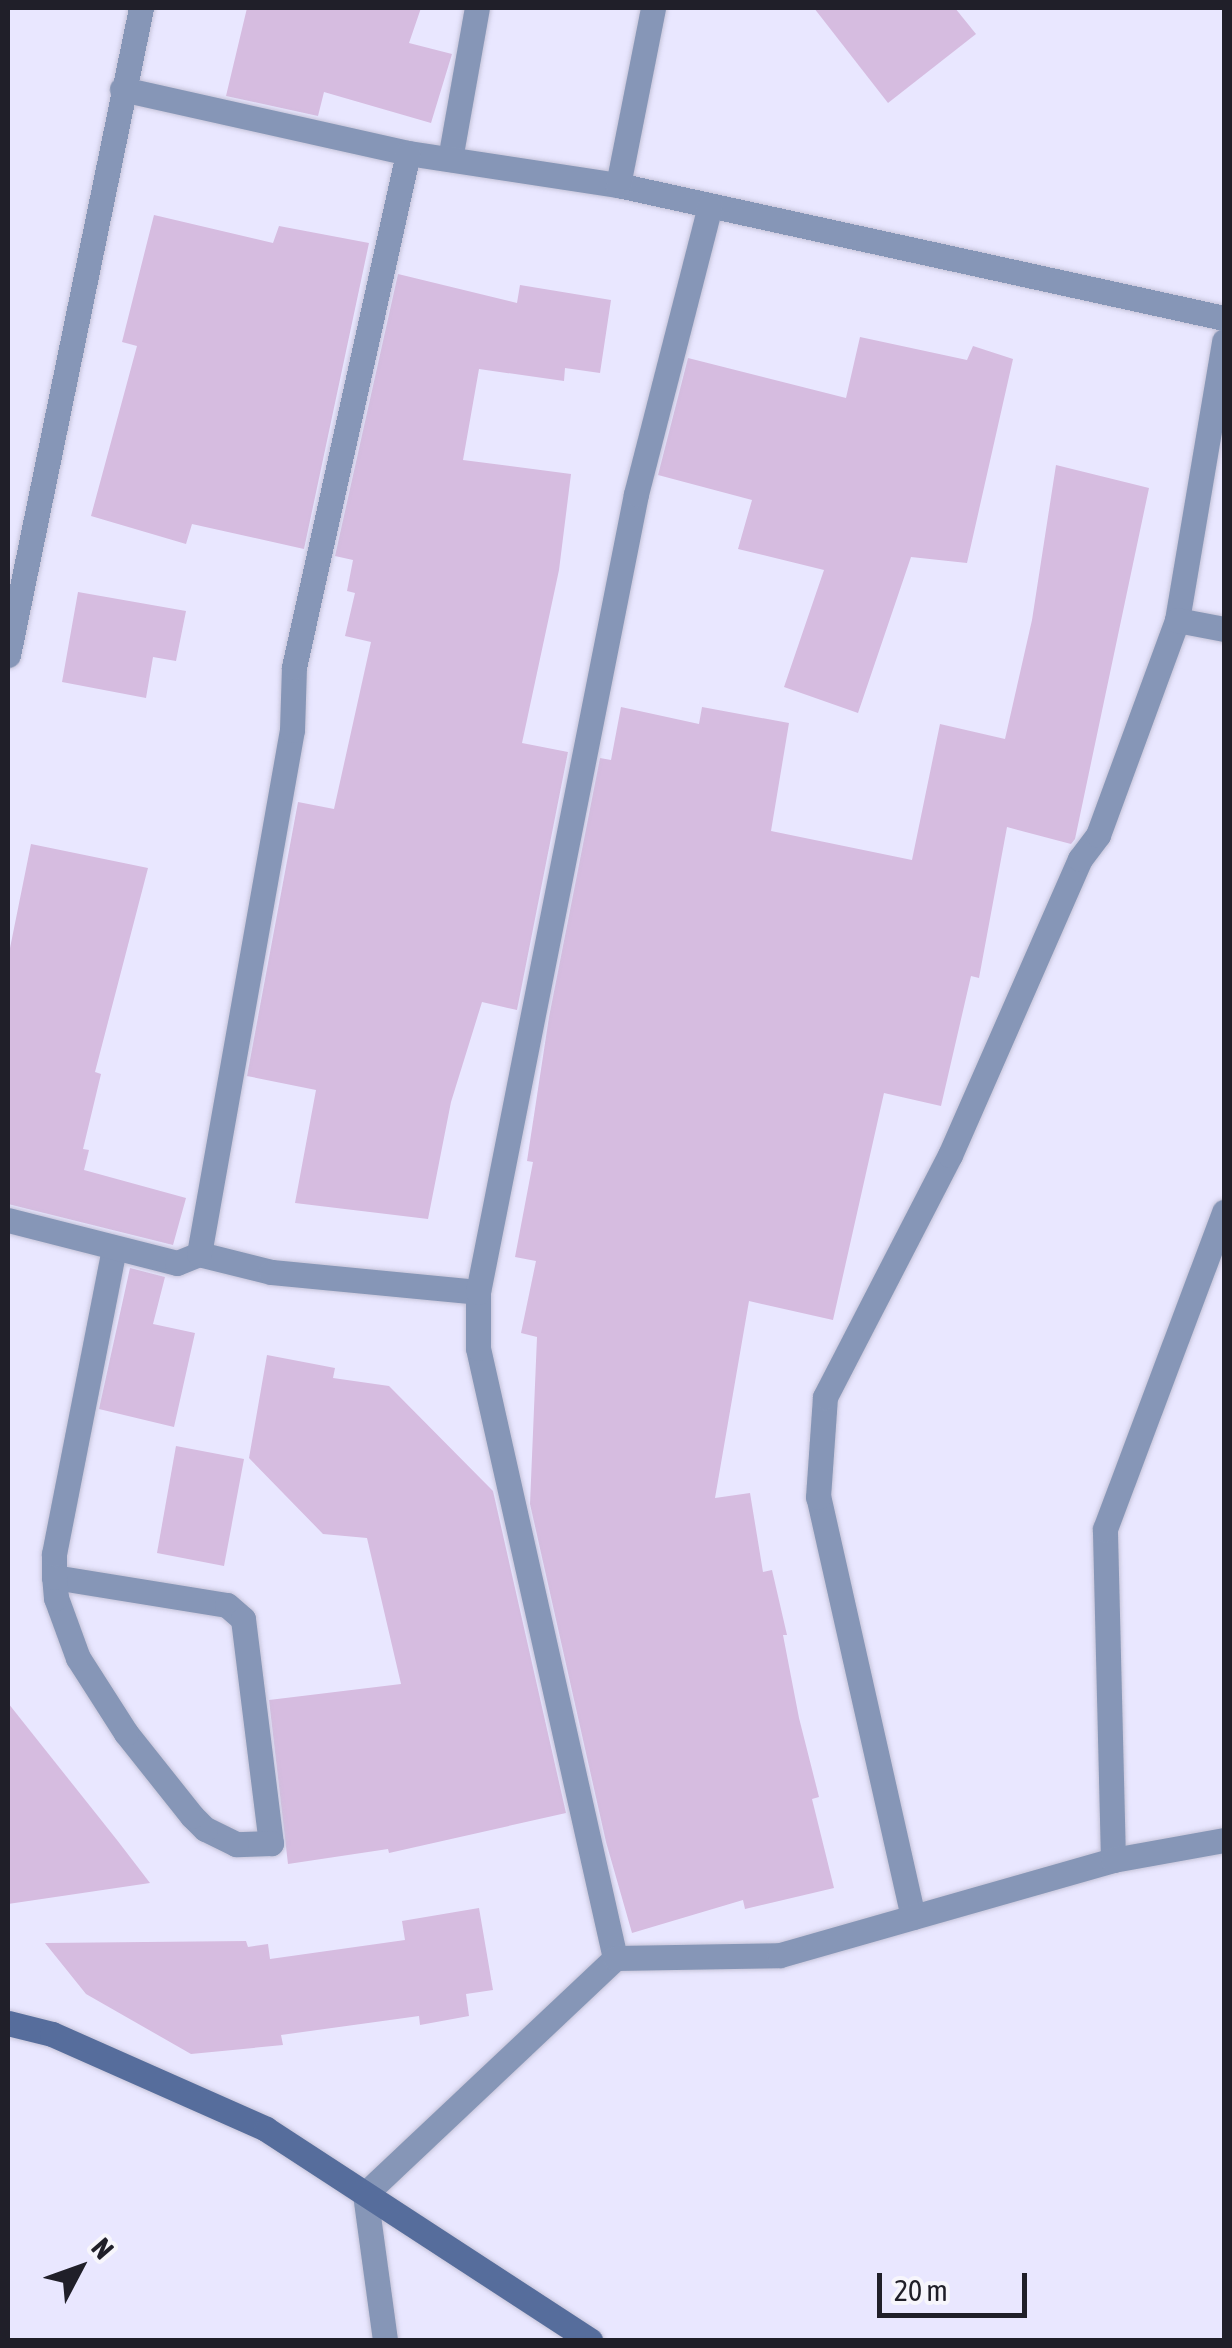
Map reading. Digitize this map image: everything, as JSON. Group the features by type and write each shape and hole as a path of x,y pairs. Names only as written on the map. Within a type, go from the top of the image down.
{"main road":[{"path":"8,2023 52,2034 266,2130 590,2340"}],"street":[{"path":"8,656 141,8"},
{"path":"450,159 477,8"},
{"path":"618,185 653,8"},
{"path":"122,89 408,152 618,185 1224,318"},
{"path":"199,1254 292,730 294,667 408,152"},
{"path":"616,1958 478,1348 478,1292 636,494 710,206"},
{"path":"913,1917 818,1498 824,1397 950,1154 1080,859 1098,835 1177,620 1224,341"},
{"path":"1177,620 1224,629"},
{"path":"1114,1860 1105,1529 1224,1212"},
{"path":"8,1220 178,1263 199,1254 271,1272 478,1292"},
{"path":"54,1576 227,1605 243,1619 271,1843 236,1844 205,1829 192,1816 126,1732 78,1658 64,1628 54,1576 54,1554 114,1249"},
{"path":"386,2340 364,2194 616,1958 780,1955 1114,1860 1224,1840"}],"building":[{"path":"247,8 421,8 409,43 452,54 431,123 324,92 318,116 226,96"},
{"path":"814,8 955,8 976,34 888,103"},
{"path":"154,215 273,243 279,226 369,243 304,549 192,524 186,544 91,516 137,346 122,342"},
{"path":"398,274 517,303 520,285 611,300 600,373 565,368 564,381 479,369 463,460 571,474 559,570 522,743 568,752 517,1010 482,1002 451,1102 428,1219 295,1203 316,1090 247,1076 298,802 334,809 371,642 345,636 355,593 347,591 353,560 335,556"},
{"path":"860,337 967,360 973,346 1013,359 967,563 911,557 858,713 784,687 824,570 738,549 752,500 658,475 688,358 846,398"},
{"path":"1056,465 1149,488 1075,839 1071,844 1007,827 979,978 971,976 941,1106 884,1093 833,1320 749,1301 715,1498 750,1493 763,1572 772,1570 787,1635 783,1635 799,1718 819,1797 812,1799 834,1888 745,1909 743,1900 632,1933 606,1842 530,1504 537,1337 521,1333 536,1261 515,1257 533,1162 527,1161 549,1017 600,758 611,760 621,707 699,724 702,707 789,723 771,831 912,860 940,724 1005,739 1032,620"},
{"path":"78,592 186,611 176,661 153,657 146,698 62,682"},
{"path":"31,844 148,868 95,1072 101,1074 83,1149 89,1150 84,1170 186,1198 173,1245 8,1204 8,958"},
{"path":"130,1268 165,1277 153,1324 195,1333 174,1427 99,1409"},
{"path":"267,1355 335,1368 333,1378 389,1386 493,1491 566,1813 389,1853 388,1849 288,1864 269,1700 401,1684 367,1538 323,1534 249,1458"},
{"path":"176,1446 244,1459 224,1566 157,1553"},
{"path":"8,1703 117,1840 150,1883 8,1904"},
{"path":"479,1908 493,1990 466,1994 469,2016 420,2025 419,2016 281,2035 283,2045 191,2054 86,1994 45,1943 246,1941 248,1947 268,1944 270,1959 405,1940 402,1921"}]}
